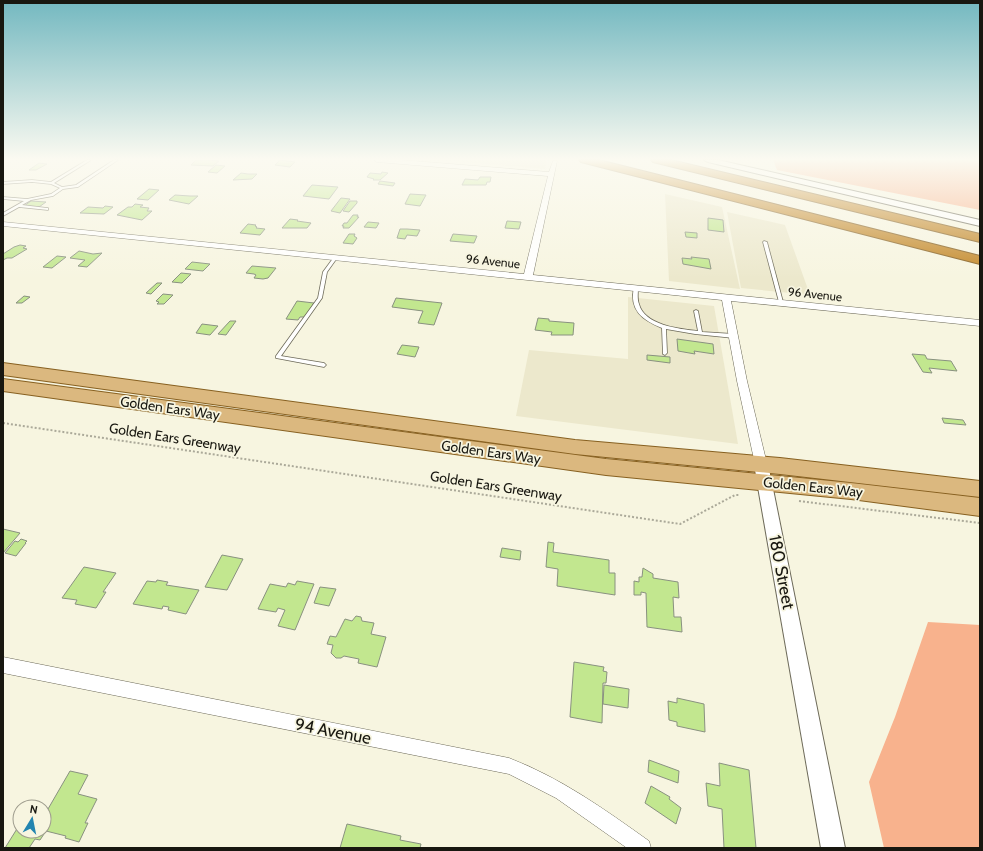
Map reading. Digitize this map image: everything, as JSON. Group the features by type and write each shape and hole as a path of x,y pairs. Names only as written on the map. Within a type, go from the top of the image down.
{"highway":[{"path":"742,200 980,260"},
{"path":"821,200 980,238"}],"main road":[{"name":"Golden Ears Way","path":"3,369 762,473 980,507"},
{"name":"Golden Ears Way","path":"3,385 606,467 762,473 980,489"}],"street":[{"path":"528,277 546,200"},
{"path":"879,200 980,223"},
{"name":"96 Avenue","path":"3,224 980,323"},
{"name":"180 Street","path":"726,297 762,473 833,848"},
{"name":"94 Avenue","path":"3,665 509,766 528,773 568,794 642,848"}],"lane":[{"path":"3,215 27,200"},
{"path":"17,206 47,209"},
{"path":"3,209 11,210"},
{"path":"765,242 781,302"},
{"path":"324,365 278,357 320,298 325,272 335,258"},
{"path":"636,288 637,306 640,312 653,323 664,328 734,336"},
{"path":"696,311 700,332"},
{"path":"664,328 665,353"}],"path":[{"name":"Golden Ears Greenway","path":"3,423 680,524 735,495 745,495"},
{"path":"794,500 980,523"}],"shaded area":[{"path":"665,200 690,200 722,207 740,289 669,281"},
{"path":"928,200 980,200 980,210"},
{"path":"727,212 785,225 810,295 741,288"},
{"path":"628,297 714,306 738,444 516,416 529,350 628,359"},
{"path":"928,622 980,625 980,848 884,848 869,782 895,717"}],"building":[{"path":"169,200 194,200 189,204"},
{"path":"340,200 349,200 340,213 331,211"},
{"path":"407,200 423,200 420,206 405,204"},
{"path":"31,201 46,202 39,207 24,206"},
{"path":"350,201 357,201 357,203 349,212 343,211"},
{"path":"135,204 143,205 140,207 149,208 147,211 152,211 142,220 117,215 128,207 132,207"},
{"path":"105,206 113,207 104,214 80,213 88,207 103,208"},
{"path":"353,215 358,215 357,217 359,217 349,228 343,228 344,226 342,226 344,223 347,223"},
{"path":"708,218 723,220 724,232 708,230"},
{"path":"290,219 311,223 307,228 282,228"},
{"path":"507,221 521,222 519,229 505,228"},
{"path":"368,222 379,223 376,228 364,227"},
{"path":"248,224 256,225 256,228 265,229 260,235 240,233"},
{"path":"400,229 420,230 417,236 407,235 405,239 397,238"},
{"path":"685,232 697,233 697,238 686,237"},
{"path":"349,234 355,234 354,236 357,238 353,244 343,243"},
{"path":"453,234 477,236 474,243 450,241"},
{"path":"20,245 26,246 23,248 27,249 12,258 3,260 3,254"},
{"path":"79,251 93,254 102,253 87,267 78,266 85,260 70,258"},
{"path":"57,256 66,257 52,268 43,267"},
{"path":"691,257 709,259 711,269 683,264 682,258 692,259"},
{"path":"192,262 210,264 203,271 185,269"},
{"path":"252,266 276,268 268,278 263,279 254,278 256,275 246,273"},
{"path":"181,273 191,274 182,283 172,282"},
{"path":"157,283 162,283 151,294 146,293"},
{"path":"163,294 173,295 164,304 157,304 159,302 156,301"},
{"path":"24,296 30,297 22,303 16,303"},
{"path":"396,298 442,303 434,325 418,323 423,311 392,307"},
{"path":"297,301 314,303 306,317 300,317 298,320 286,319"},
{"path":"538,318 549,319 549,321 574,323 573,335 551,335 552,332 535,330"},
{"path":"230,321 236,321 226,335 218,334"},
{"path":"202,324 218,326 210,335 196,333"},
{"path":"677,339 713,344 714,354 694,351 695,354 678,351"},
{"path":"402,345 419,347 415,357 397,354"},
{"path":"912,354 925,355 927,359 951,361 957,371 929,368 932,373 923,372"},
{"path":"647,355 670,357 670,363 647,360"},
{"path":"942,418 963,420 966,425 944,423"},
{"path":"3,529 20,533 3,553"},
{"path":"21,539 27,541 16,556 5,553 15,541 18,542"},
{"path":"548,542 554,543 553,552 609,560 609,573 615,573 615,595 557,586 558,569 546,567"},
{"path":"502,548 521,551 520,560 500,557"},
{"path":"222,555 243,559 227,590 205,587"},
{"path":"84,567 116,573 103,592 106,592 96,608 75,604 77,600 62,598"},
{"path":"643,568 653,574 653,578 678,582 679,598 673,597 674,617 681,617 682,632 647,627 646,593 641,592 641,595 634,595 634,581 639,582 639,577 642,577"},
{"path":"157,580 168,582 166,585 199,590 186,614 168,610 169,607 163,606 162,609 133,604 147,581 156,582"},
{"path":"297,581 314,584 295,630 278,626 285,610 278,608 276,612 258,609 270,584 286,587 288,583 295,585"},
{"path":"320,587 336,589 329,606 314,603"},
{"path":"356,616 361,617 362,621 374,623 371,634 386,637 377,667 358,663 359,659 344,656 341,658 336,658 331,653 333,645 327,644 330,636 336,637 345,619 352,621"},
{"path":"574,662 604,667 603,671 607,672 606,683 603,683 602,723 570,717"},
{"path":"604,685 629,689 628,708 603,704"},
{"path":"677,698 704,704 705,732 677,726 677,722 669,720 668,701 677,703"},
{"path":"649,760 679,771 678,783 648,772"},
{"path":"719,763 749,770 756,848 724,848 722,809 708,806 706,783 720,786"},
{"path":"70,771 88,775 78,794 97,799 85,823 88,823 79,842 65,838 66,836 52,832 52,802"},
{"path":"651,786 670,797 669,799 681,808 676,824 645,803"},
{"path":"347,824 401,836 400,840 421,844 420,848 340,848"},
{"path":"12,837 12,839 35,839 29,848 5,848"}]}
